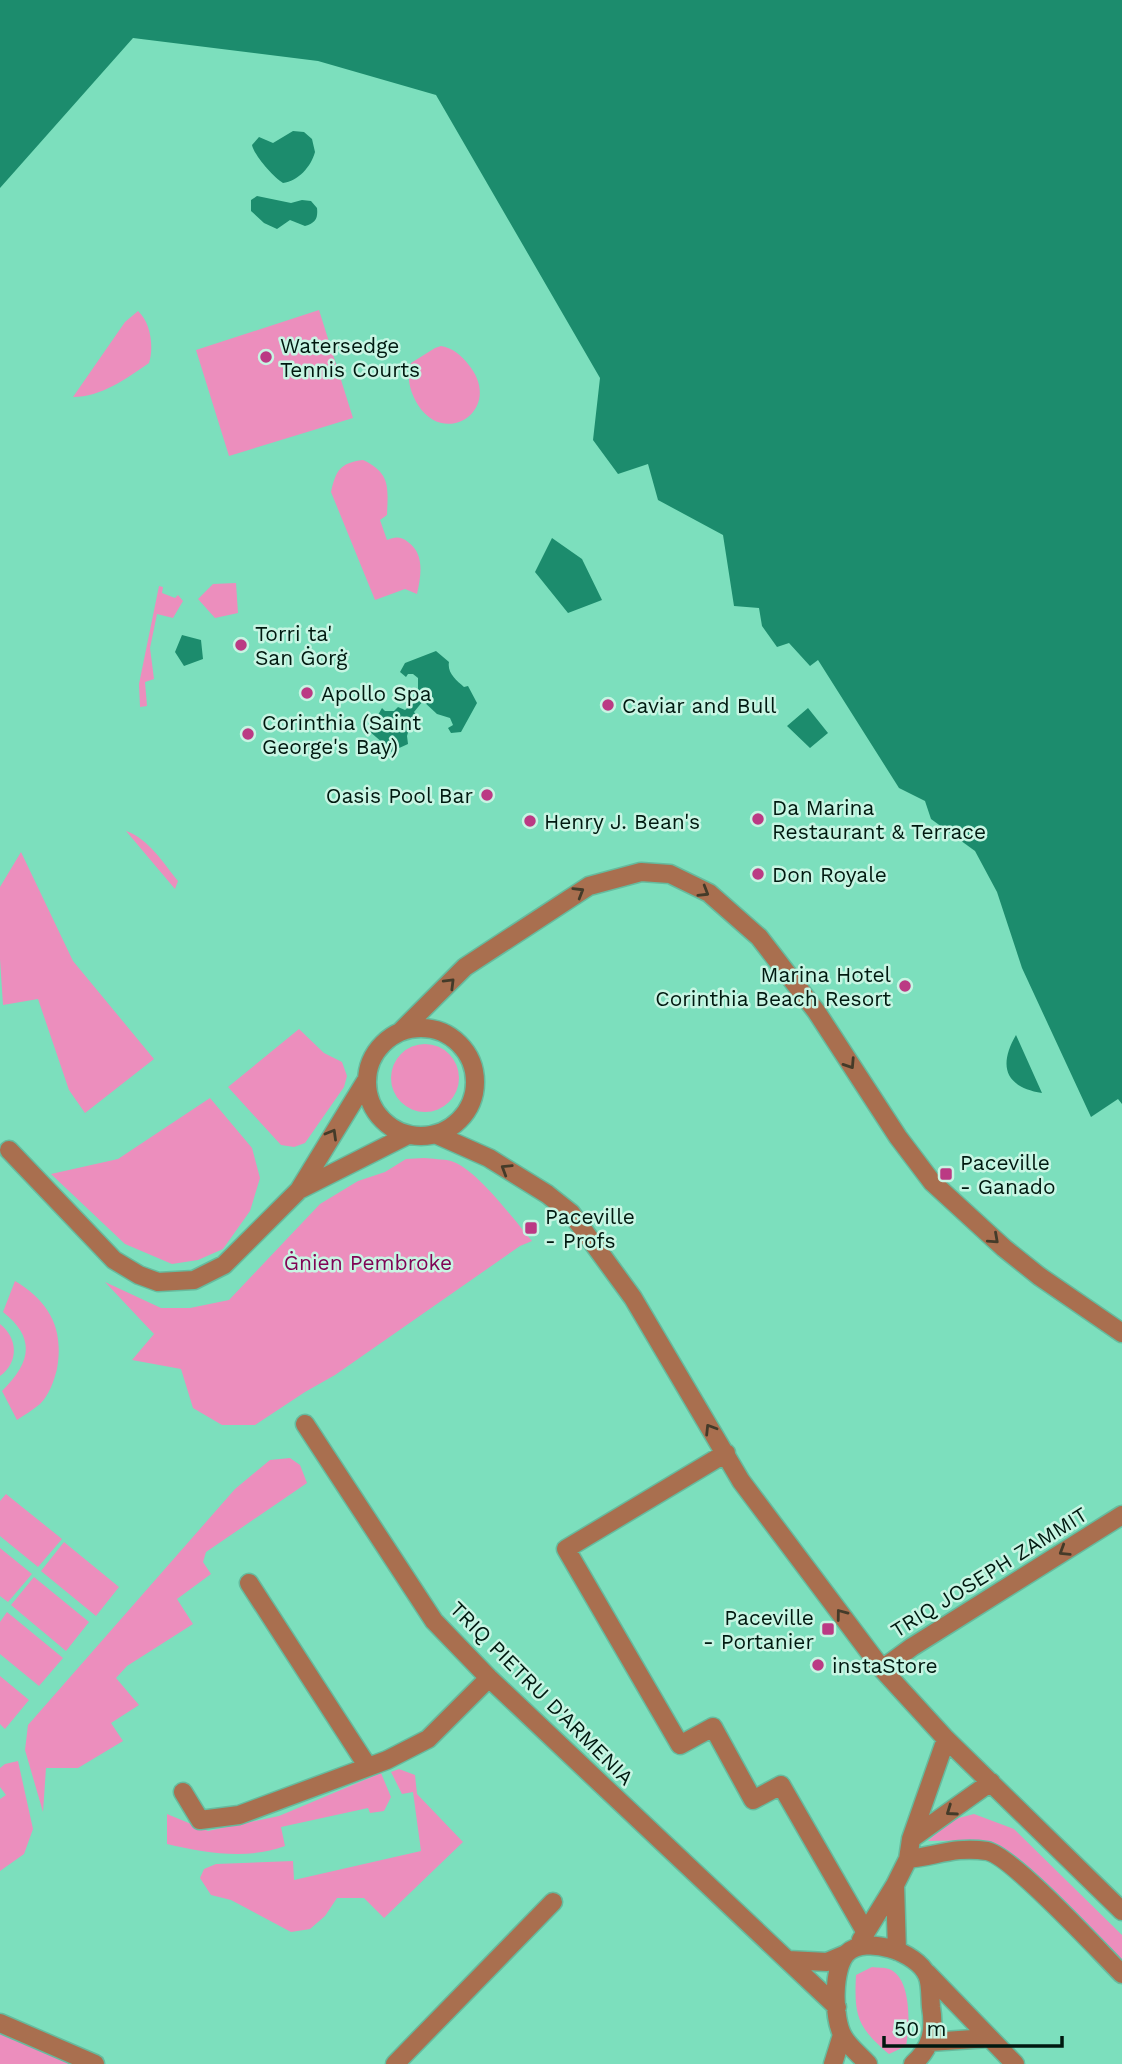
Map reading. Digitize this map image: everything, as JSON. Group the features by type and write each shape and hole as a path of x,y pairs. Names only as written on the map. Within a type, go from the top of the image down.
{"street":[{"path":"401,1031 465,967 589,886 641,872 670,874 709,893 759,937 816,1011 898,1137 932,1182 1039,1276 1122,1332"},
{"path":"299,1190 406,1136 435,1134 451,1127 464,1115 472,1099 475,1082 473,1067 467,1053 455,1039 439,1030 420,1027 401,1031 388,1038 377,1049 370,1063 367,1079 369,1097 376,1113 389,1126 406,1136"},
{"path":"9,1150 114,1260 139,1275 158,1282 194,1280 224,1265 299,1190 367,1079"},
{"path":"435,1134 489,1158 547,1194 571,1213 633,1298 741,1481 882,1669 946,1739 1122,1911"},
{"name":"TRIQ PIETRU D'ARMENIA","path":"305,1424 434,1621 489,1678 837,2007"},
{"path":"726,1453 566,1549 680,1745 713,1727 753,1800 781,1785 856,1944"},
{"name":"TRIQ JOSEPH ZAMMIT","path":"882,1669 912,1647 1122,1515"},
{"path":"249,1583 368,1767"},
{"path":"183,1792 200,1820 239,1815 368,1767 428,1739 489,1678"},
{"path":"833,2064 842,2035 835,1989 838,1973 895,1885 908,1858 911,1839 946,1739"},
{"path":"911,1839 991,1782"},
{"path":"908,1858 959,1848 991,1852 1015,1868 1122,1974"},
{"path":"895,1885 897,1951"},
{"path":"395,2064 553,1902"},
{"path":"788,1960 827,1962 856,1944 878,1946 906,1954 1015,2064"},
{"path":"912,2064 925,2054 930,2042 932,2012 927,1973"},
{"path":"0,2023 95,2064"},
{"path":"842,2035 868,2064"},
{"path":"930,2042 988,2038"}],"green space":[{"path":"319,310 353,418 229,456 196,350"},
{"path":"138,311 146,322 150,336 149,363 103,390 73,397 125,322"},
{"path":"441,346 460,355 478,380 480,395 476,408 467,418 456,423 443,423 430,418 418,405 410,385 411,363"},
{"path":"363,460 379,470 386,482 387,515 380,520 387,540 402,539 417,553 420,573 417,594 405,589 375,600 331,492 340,469 349,463"},
{"path":"236,583 238,613 215,618 198,599 213,584"},
{"path":"159,586 163,587 162,593 175,598 178,595 183,601 173,618 157,614 150,648 154,679 145,682 147,706 140,707 139,684"},
{"path":"126,831 141,839 161,860 178,881 175,889"},
{"path":"21,852 73,961 154,1059 85,1113 69,1090 38,999 3,1005 0,887"},
{"path":"299,1029 324,1053 342,1062 347,1076 344,1087 305,1143 294,1147 281,1145 228,1087"},
{"path":"425,1044 438,1047 449,1054 456,1065 459,1078 456,1091 449,1102 438,1109 425,1112 412,1109 401,1102 394,1091 391,1078 394,1065 401,1054 412,1047"},
{"path":"210,1098 252,1148 260,1178 250,1211 223,1249 198,1260 172,1264 125,1244 51,1174 118,1159"},
{"name":"Ġnien Pembroke","path":"406,1159 451,1161 472,1173 532,1241 520,1246 335,1375 255,1425 222,1425 193,1408 181,1369 132,1360 154,1334 105,1282 161,1308 190,1308 229,1300 320,1204 358,1181 385,1172"},
{"path":"15,1281 37,1298 52,1318 59,1355 56,1374 46,1396 40,1404 17,1420 2,1391 19,1371 26,1351 21,1332 3,1312"},
{"path":"0,1324 10,1336 14,1350 11,1364 0,1376"},
{"path":"290,1458 300,1465 307,1483 206,1552 203,1562 211,1574 177,1599 193,1624 127,1666 116,1678 139,1705 111,1723 123,1741 78,1768 46,1768 43,1812 25,1750 28,1725 235,1489 270,1460"},
{"path":"6,1494 62,1539 38,1567 0,1536 0,1501"},
{"path":"64,1542 119,1587 96,1616 41,1571"},
{"path":"0,1548 32,1574 8,1602 0,1596"},
{"path":"34,1577 89,1622 66,1651 11,1605"},
{"path":"7,1612 63,1658 39,1686 0,1654 0,1622"},
{"path":"0,1676 29,1700 5,1729 0,1724"},
{"path":"18,1761 33,1829 24,1854 0,1871 0,1799 6,1795 0,1787 0,1768"},
{"path":"399,1769 415,1775 417,1794 463,1842 384,1918 364,1898 337,1898 325,1916 310,1929 291,1932 231,1900 211,1895 200,1878 204,1869 216,1864 293,1861 294,1880 421,1851 413,1792 402,1794 391,1772"},
{"path":"381,1773 391,1797 384,1811 370,1813 368,1808 281,1827 285,1846 256,1853 226,1854 167,1844 167,1814 208,1831 279,1816"},
{"path":"974,1814 1014,1829 1122,1935 1122,1966 1004,1851 984,1840 928,1841 951,1820"},
{"path":"872,1967 887,1968 896,1974 906,1992 906,2046 889,2054 864,2028 857,2011 856,1975"},
{"path":"0,2033 9,2037 73,2064 0,2064"}],"shaded area":[{"path":"0,0 1122,0 1122,1104 1118,1099 1091,1117 1022,968 997,892 975,851 931,819 925,801 899,788 818,660 810,666 789,643 777,647 762,626 759,608 734,606 723,535 658,500 648,464 618,474 593,440 600,378 436,95 318,61 133,38 0,188"},
{"path":"293,131 304,132 312,139 315,152 303,172 283,183 265,166 252,145 259,137 273,143"},
{"path":"257,196 291,203 311,201 317,208 317,217 314,222 305,226 290,220 277,229 264,223 251,211 251,200"},
{"path":"552,538 582,559 602,600 568,613 535,572"},
{"path":"182,635 201,640 203,659 184,666 175,652"},
{"path":"436,651 449,662 449,670 455,679 464,687 468,686 477,703 461,732 451,733 448,728 453,725 450,718 437,714 423,701 414,712 417,716 415,728 409,729 408,744 386,754 383,743 369,731 382,708 385,711 394,711 398,707 405,710 421,697 418,678 413,674 406,677 400,672 405,663"},
{"path":"808,708 828,733 810,748 787,726"},
{"path":"1016,1035 1042,1093 1020,1086 1008,1073 1007,1056"}],"place":[{"name":"Watersedge Tennis Courts","path":"266,357"},
{"name":"Torri ta' San Ġorġ","path":"241,645"},
{"name":"Apollo Spa","path":"307,693"},
{"name":"Caviar and Bull","path":"608,705"},
{"name":"Corinthia (Saint George's Bay)","path":"248,734"},
{"name":"Oasis Pool Bar","path":"487,795"},
{"name":"Da Marina Restaurant & Terrace","path":"758,819"},
{"name":"Henry J. Bean's","path":"530,821"},
{"name":"Don Royale","path":"758,874"},
{"name":"Marina Hotel Corinthia Beach Resort","path":"905,986"},
{"name":"Paceville - Ganado","path":"946,1174"},
{"name":"Paceville - Profs","path":"531,1228"},
{"name":"Paceville - Portanier","path":"828,1629"},
{"name":"instaStore","path":"818,1665"}]}
